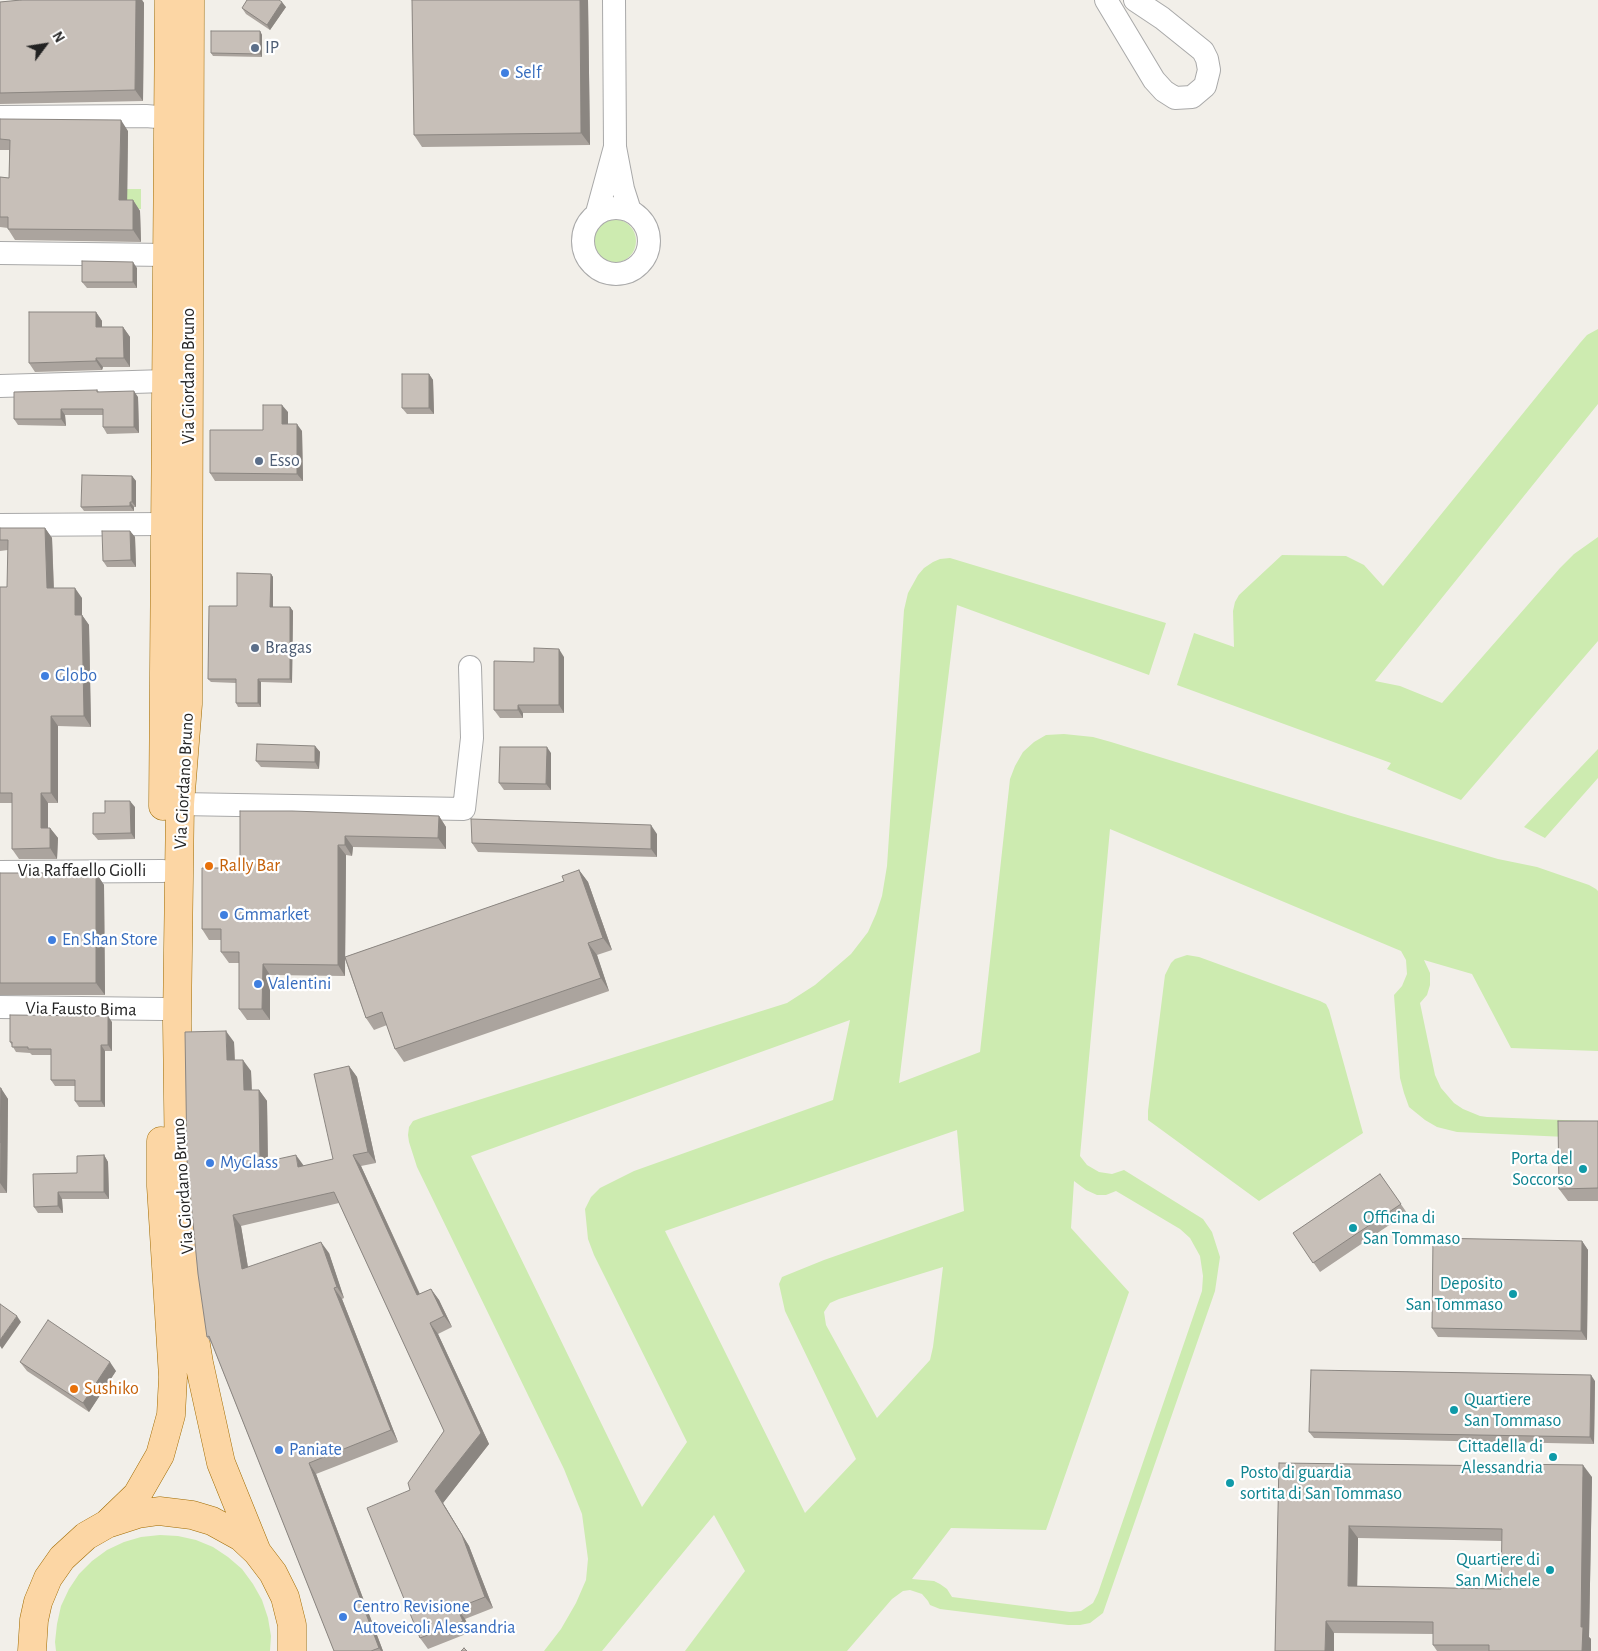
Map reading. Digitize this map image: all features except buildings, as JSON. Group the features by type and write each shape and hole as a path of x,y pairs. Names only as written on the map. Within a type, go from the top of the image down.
{"main road":[{"name":"Via Giordano Bruno","path":"107,1524 137,1495 160,1455 171,1415 173,1378 160,1186 163,1009 169,0"},
{"name":"Via Giordano Bruno","path":"190,0 188,695 180,804 177,1022 179,1172 192,1321 199,1363 221,1463 257,1552"},
{"path":"31,1650 38,1602 45,1585 62,1558 80,1541 107,1524 127,1516 148,1512 170,1512 192,1515 212,1521 232,1531 257,1552 268,1566 285,1597 303,1651"},
{"path":"290,1614 292,1651"}],"street":[{"path":"614,0 615,146 623,190 630,211"},
{"path":"1106,0 1154,80 1164,91 1175,98 1192,97 1205,86 1209,70 1207,59 1202,51 1162,18 1135,0"},
{"path":"0,117 146,116 169,118"},
{"path":"597,213 615,146"},
{"path":"619,207 639,217 646,226 649,236 646,256 640,265 631,271 621,274 610,274 600,271 591,264 584,254 582,243 583,231 588,221 597,213 608,208 619,207"},
{"path":"0,253 168,255"},
{"path":"0,386 166,381"},
{"path":"0,525 165,524"},
{"path":"180,804 464,809 472,738 470,667"},
{"name":"Via Raffaello Giolli","path":"0,872 163,871"},
{"name":"Via Fausto Bima","path":"0,1008 163,1009"}],"green space":[{"path":"94,189 141,189 141,209 94,210"},
{"path":"618,219 630,225 635,232 635,250 630,257 623,262 610,263 602,260 595,253 592,237 595,229 602,222"},
{"path":"1598,329 1598,404 1375,681 1400,686 1442,703 1560,568 1574,554 1598,537 1598,641 1461,800 1387,769 1391,763 1177,685 1194,633 1234,647 1233,611 1235,602 1239,595 1282,555 1346,556 1364,565 1383,586 1580,343 1587,335"},
{"path":"950,558 1166,623 1149,675 957,605 899,1083 980,1052 1010,779 1023,752 1034,742 1046,735 1064,734 1093,737 1111,742 1351,816 1498,859 1537,867 1596,889 1598,891 1598,1051 1511,1048 1472,974 1424,960 1430,973 1430,985 1427,995 1420,1003 1435,1075 1441,1088 1454,1103 1463,1109 1487,1117 1588,1121 1566,1137 1457,1132 1437,1127 1425,1120 1409,1107 1400,1078 1394,995 1402,986 1407,974 1406,960 1401,951 1110,829 1080,1156 1087,1165 1099,1172 1112,1174 1124,1170 1203,1219 1212,1232 1220,1257 1215,1291 1103,1613 1090,1623 1068,1625 940,1609 930,1605 922,1594 910,1590 903,1591 892,1599 847,1651 685,1651 745,1571 714,1515 602,1651 544,1651 561,1629 576,1603 586,1580 588,1559 582,1514 564,1469 417,1167 409,1142 409,1127 413,1121 421,1118 787,1003 815,985 851,954 868,932 876,914 882,896 887,866 904,610 908,593 918,575 924,568 940,559","holes":["850,1020 833,1100 634,1171 600,1188 591,1197 585,1209 588,1239 594,1255 687,1442 642,1507 471,1156","957,1130 964,1211 824,1260 782,1277 779,1284 785,1311 856,1459 805,1513 665,1231","1074,1181 1097,1195 1106,1195 1116,1191 1180,1229 1190,1238 1200,1256 1203,1276 1202,1291 1093,1603 1081,1611 1070,1612 952,1597 947,1589 934,1581 912,1579 951,1528 1046,1530 1129,1292 1071,1228","943,1267 930,1360 877,1418 826,1325 824,1312 830,1303"]},
{"path":"1598,749 1598,778 1545,838 1524,827"},
{"path":"1187,955 1199,957 1320,1001 1326,1004 1329,1010 1363,1133 1259,1201 1148,1120 1165,975 1175,959"},
{"path":"160,1535 196,1540 213,1547 242,1569 262,1600 271,1636 270,1651 56,1651 57,1624 61,1606 79,1574 107,1550 141,1537"}],"place":[{"name":"IP","path":"255,48"},
{"name":"Self","path":"505,73"},
{"name":"Esso","path":"259,461"},
{"name":"Bragas","path":"255,648"},
{"name":"Globo","path":"45,676"},
{"name":"Rally Bar","path":"209,866"},
{"name":"Gmmarket","path":"224,915"},
{"name":"En Shan Store","path":"52,940"},
{"name":"Valentini","path":"258,984"},
{"name":"MyGlass","path":"210,1163"},
{"name":"Porta del Soccorso","path":"1583,1169"},
{"name":"Officina di San Tommaso","path":"1353,1228"},
{"name":"Deposito San Tommaso","path":"1513,1294"},
{"name":"Sushiko","path":"74,1389"},
{"name":"Quartiere San Tommaso","path":"1454,1410"},
{"name":"Paniate","path":"279,1450"},
{"name":"Cittadella di Alessandria","path":"1553,1457"},
{"name":"Posto di guardia sortita di San Tommaso","path":"1230,1483"},
{"name":"Quartiere di San Michele","path":"1550,1570"},
{"name":"Centro Revisione Autoveicoli Alessandria","path":"343,1617"}]}
